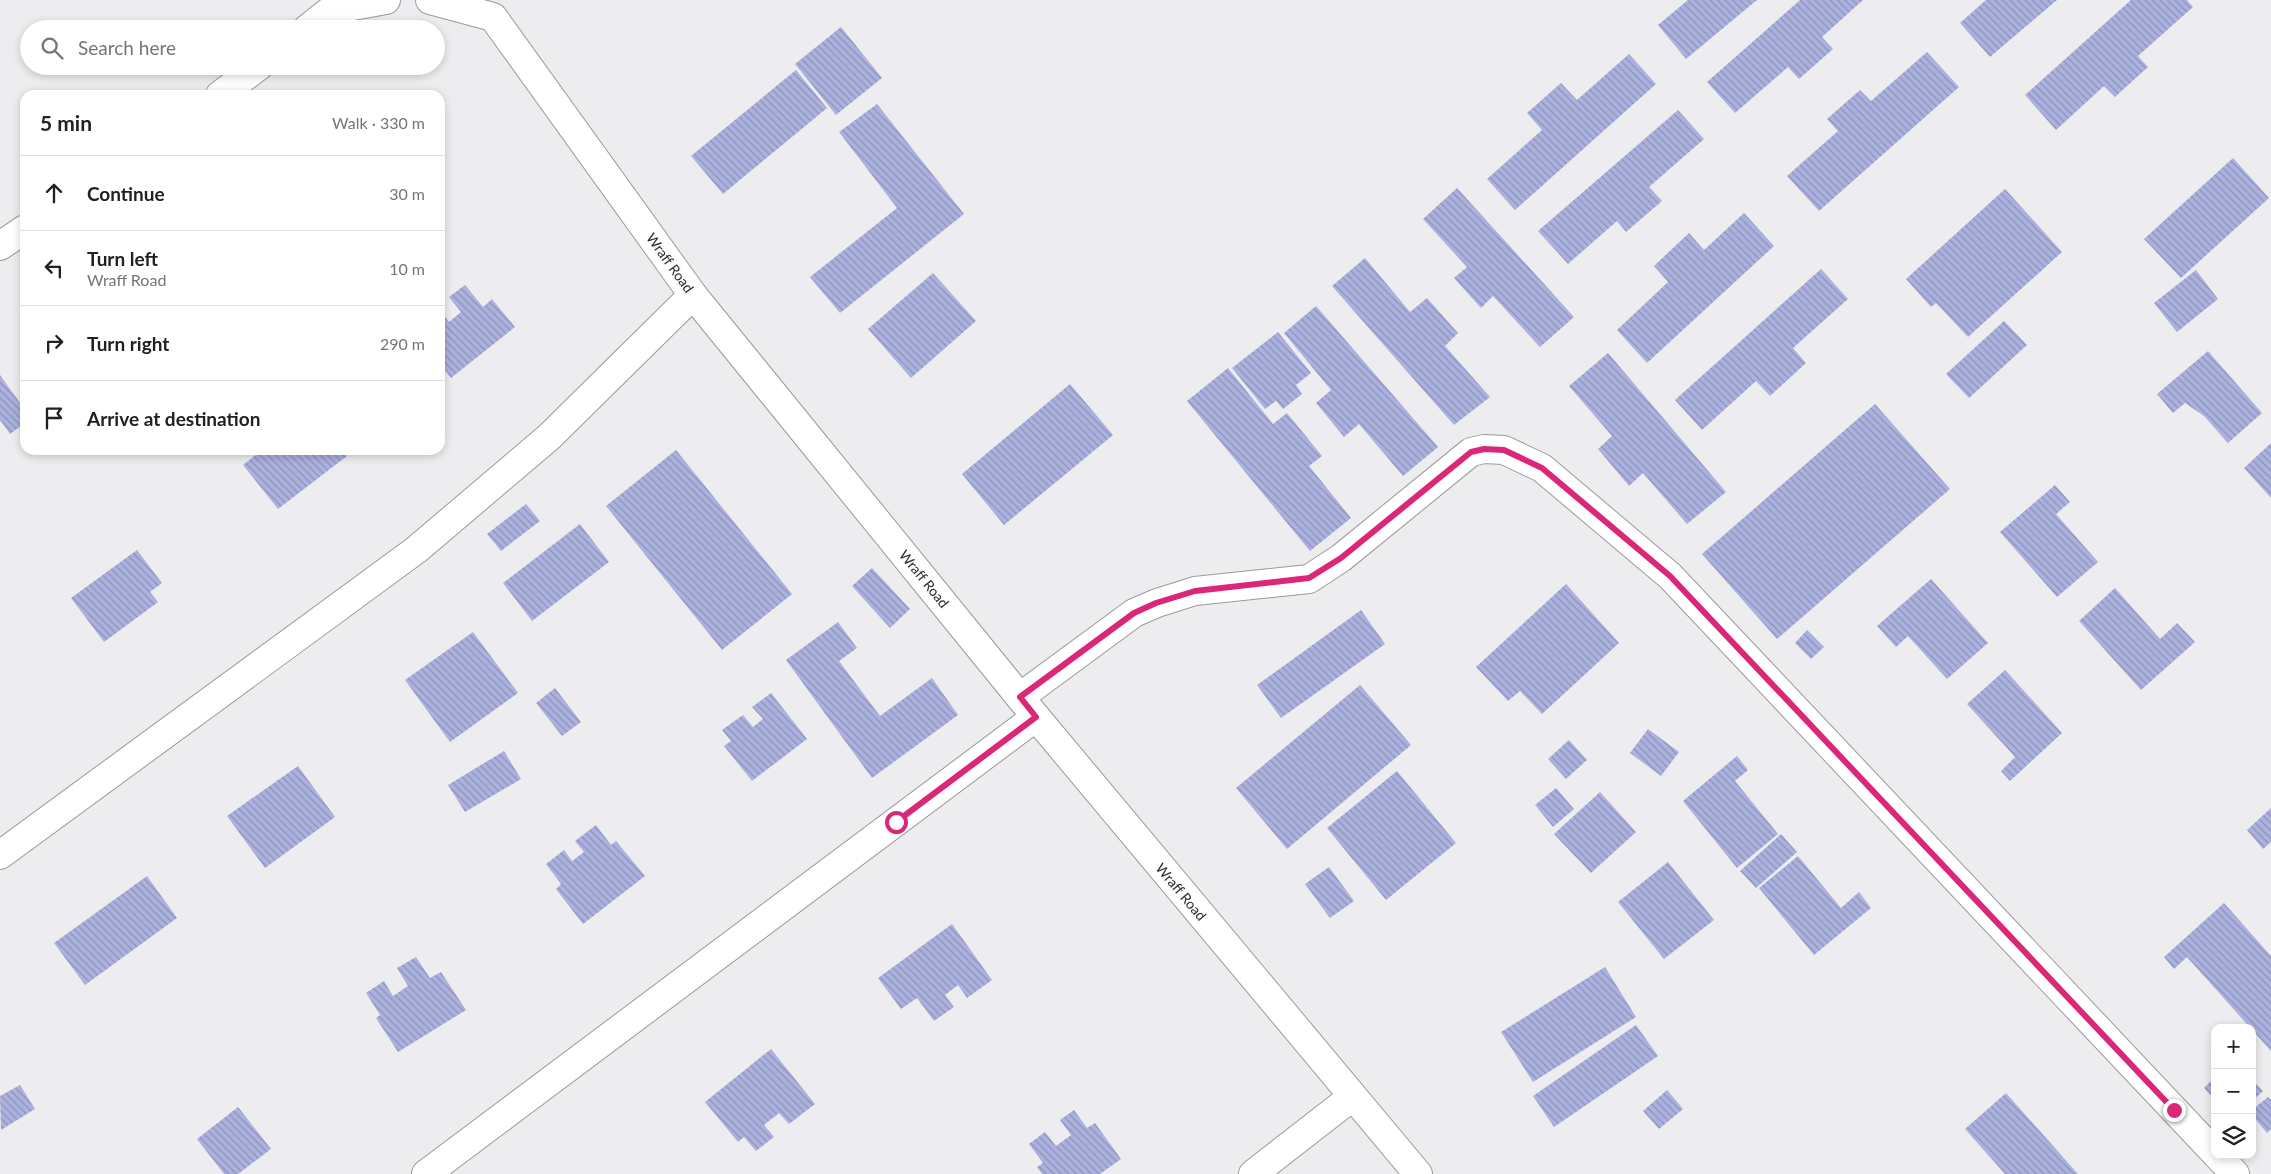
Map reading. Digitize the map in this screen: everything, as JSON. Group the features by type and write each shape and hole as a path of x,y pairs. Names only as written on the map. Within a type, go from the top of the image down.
{"street":[{"path":"318,20 336,5 386,0"},
{"name":"Wraff Road","path":"430,0 486,8 693,295 1028,707 1418,1174"},
{"path":"227,90 247,75"},
{"path":"0,246 20,232"},
{"path":"0,855 416,550 550,437 693,295"},
{"path":"426,1174 1028,707 1134,613 1156,603 1195,591 1309,578 1341,558 1471,452 1484,449 1504,450 1542,468 1670,576 2211,1149"},
{"path":"1253,1174 1352,1097"},
{"path":"2221,1159 2235,1174"}],"building":[{"path":"1688,0 1757,0 1686,59 1658,25"},
{"path":"1800,0 1863,0 1822,37 1833,49 1799,79 1788,67 1735,113 1707,82"},
{"path":"1986,0 2057,0 1990,57 1960,23"},
{"path":"2131,0 2187,0 2193,7 2138,56 2148,67 2115,97 2104,86 2056,130 2025,95"},
{"path":"841,27 882,78 836,115 795,64"},
{"path":"1927,52 1959,87 1819,211 1787,176 1838,131 1827,119 1860,90 1871,101"},
{"path":"1629,54 1656,84 1515,210 1487,179 1542,130 1527,113 1561,83 1577,100"},
{"path":"796,70 827,108 723,194 691,156"},
{"path":"877,104 964,214 840,313 810,277 897,208 839,132"},
{"path":"1678,110 1704,139 1649,187 1662,201 1626,232 1617,221 1568,264 1538,231"},
{"path":"2233,158 2269,198 2181,278 2144,239"},
{"path":"1457,188 1574,317 1540,347 1493,296 1481,308 1454,278 1467,267 1423,219"},
{"path":"2005,189 2062,252 1968,337 1936,303 1931,307 1906,279"},
{"path":"1744,213 1774,246 1647,363 1617,330 1668,282 1654,266 1689,233 1704,250"},
{"path":"1365,258 1410,312 1427,298 1458,333 1445,346 1490,397 1454,425 1332,286"},
{"path":"1821,269 1848,299 1793,348 1806,363 1770,396 1756,381 1702,430 1675,400"},
{"path":"2196,270 2218,299 2177,332 2154,303"},
{"path":"933,273 976,321 911,378 868,329"},
{"path":"465,285 483,307 492,299 515,327 451,378 445,370 445,317 449,322 461,312 449,297"},
{"path":"1316,306 1438,447 1403,476 1359,424 1344,437 1316,403 1331,390 1284,333"},
{"path":"2004,321 2027,345 1969,398 1946,374"},
{"path":"1278,332 1311,373 1296,385 1302,394 1283,409 1276,401 1265,409 1232,368"},
{"path":"2208,351 2262,413 2228,443 2204,416 2185,403 2173,413 2157,394"},
{"path":"1608,353 1726,492 1687,524 1643,473 1629,486 1598,449 1612,436 1569,386"},
{"path":"1228,368 1273,424 1287,413 1322,456 1309,466 1351,518 1310,551 1187,401"},
{"path":"0,375 20,403 20,427 10,434 0,420"},
{"path":"1070,384 1113,435 1004,525 962,474"},
{"path":"1875,404 1950,489 1777,639 1702,554"},
{"path":"2271,443 2271,498 2244,468"},
{"path":"676,450 792,594 722,650 606,506"},
{"path":"256,455 347,456 278,509 243,465"},
{"path":"2055,485 2070,502 2056,514 2098,562 2057,597 2000,532"},
{"path":"526,504 540,521 501,551 487,534"},
{"path":"580,524 609,562 532,621 503,583"},
{"path":"137,550 162,583 150,592 158,602 104,642 71,598"},
{"path":"872,568 910,609 890,628 852,586"},
{"path":"1931,579 1988,643 1947,679 1908,636 1896,647 1877,626"},
{"path":"1566,584 1619,643 1542,714 1520,691 1508,701 1476,667"},
{"path":"2115,588 2160,639 2177,623 2195,642 2141,690 2079,621"},
{"path":"1361,610 1385,644 1281,718 1257,685"},
{"path":"838,622 857,648 839,661 880,716 932,678 958,715 872,778 786,660"},
{"path":"1807,630 1824,647 1811,659 1795,643"},
{"path":"473,632 518,693 450,742 405,680"},
{"path":"2005,670 2062,733 2010,781 2001,771 2015,757 1967,704"},
{"path":"1360,685 1411,745 1287,849 1236,788"},
{"path":"555,688 581,722 562,736 536,703"},
{"path":"771,693 807,739 752,781 724,746 731,741 722,730 743,715 753,727 763,719 752,707"},
{"path":"1648,729 1679,752 1661,776 1630,753"},
{"path":"1569,740 1587,760 1566,779 1548,759"},
{"path":"504,751 521,779 465,812 448,785"},
{"path":"1737,756 1748,770 1735,781 1778,834 1737,868 1683,801"},
{"path":"298,766 335,817 265,868 227,816"},
{"path":"1397,771 1456,843 1386,900 1327,828"},
{"path":"1556,788 1574,809 1553,827 1535,805"},
{"path":"1600,792 1636,832 1591,873 1554,834"},
{"path":"2271,808 2271,842 2263,849 2247,830"},
{"path":"596,825 611,845 616,841 645,876 583,924 556,889 561,884 546,864 564,850 572,861 584,852 575,841"},
{"path":"1781,834 1797,852 1756,888 1740,871"},
{"path":"1798,856 1841,908 1859,892 1871,908 1814,955 1759,888"},
{"path":"1668,862 1714,920 1664,959 1618,902"},
{"path":"1329,867 1354,901 1330,918 1305,884"},
{"path":"147,876 177,918 85,985 54,943"},
{"path":"2224,903 2271,956 2271,1051 2256,1034 2256,1024 2247,1024 2187,957 2174,969 2164,957"},
{"path":"952,924 992,980 967,998 958,985 945,995 954,1007 934,1021 917,998 901,1009 878,978"},
{"path":"416,957 430,978 441,972 466,1010 398,1052 376,1018 380,1015 366,993 384,981 393,996 408,986 397,968"},
{"path":"1605,967 1636,1017 1533,1082 1501,1032"},
{"path":"1636,1025 1658,1056 1554,1127 1533,1096"},
{"path":"771,1049 815,1104 789,1124 779,1113 764,1125 774,1137 756,1151 744,1137 738,1142 705,1102"},
{"path":"2211,1081 2211,1096 2204,1088"},
{"path":"2256,1084 2263,1091 2256,1097"},
{"path":"20,1085 35,1109 1,1130 0,1096"},
{"path":"1667,1090 1683,1109 1659,1129 1643,1111"},
{"path":"2006,1093 2078,1174 2005,1174 1965,1129"},
{"path":"2268,1097 2271,1100 2271,1129 2267,1133 2256,1120 2256,1107"},
{"path":"238,1107 271,1149 238,1174 224,1174 197,1139"},
{"path":"1074,1110 1087,1128 1095,1123 1121,1159 1100,1174 1042,1174 1037,1167 1043,1163 1029,1144 1045,1132 1056,1146 1071,1135 1060,1120"}],"route":[{"path":"896,822 1036,717 1020,697 1134,613 1156,603 1195,591 1243,584 1286,582 1309,578 1341,558 1471,452 1484,449 1504,450 1542,468 1670,576 2174,1110"}]}
